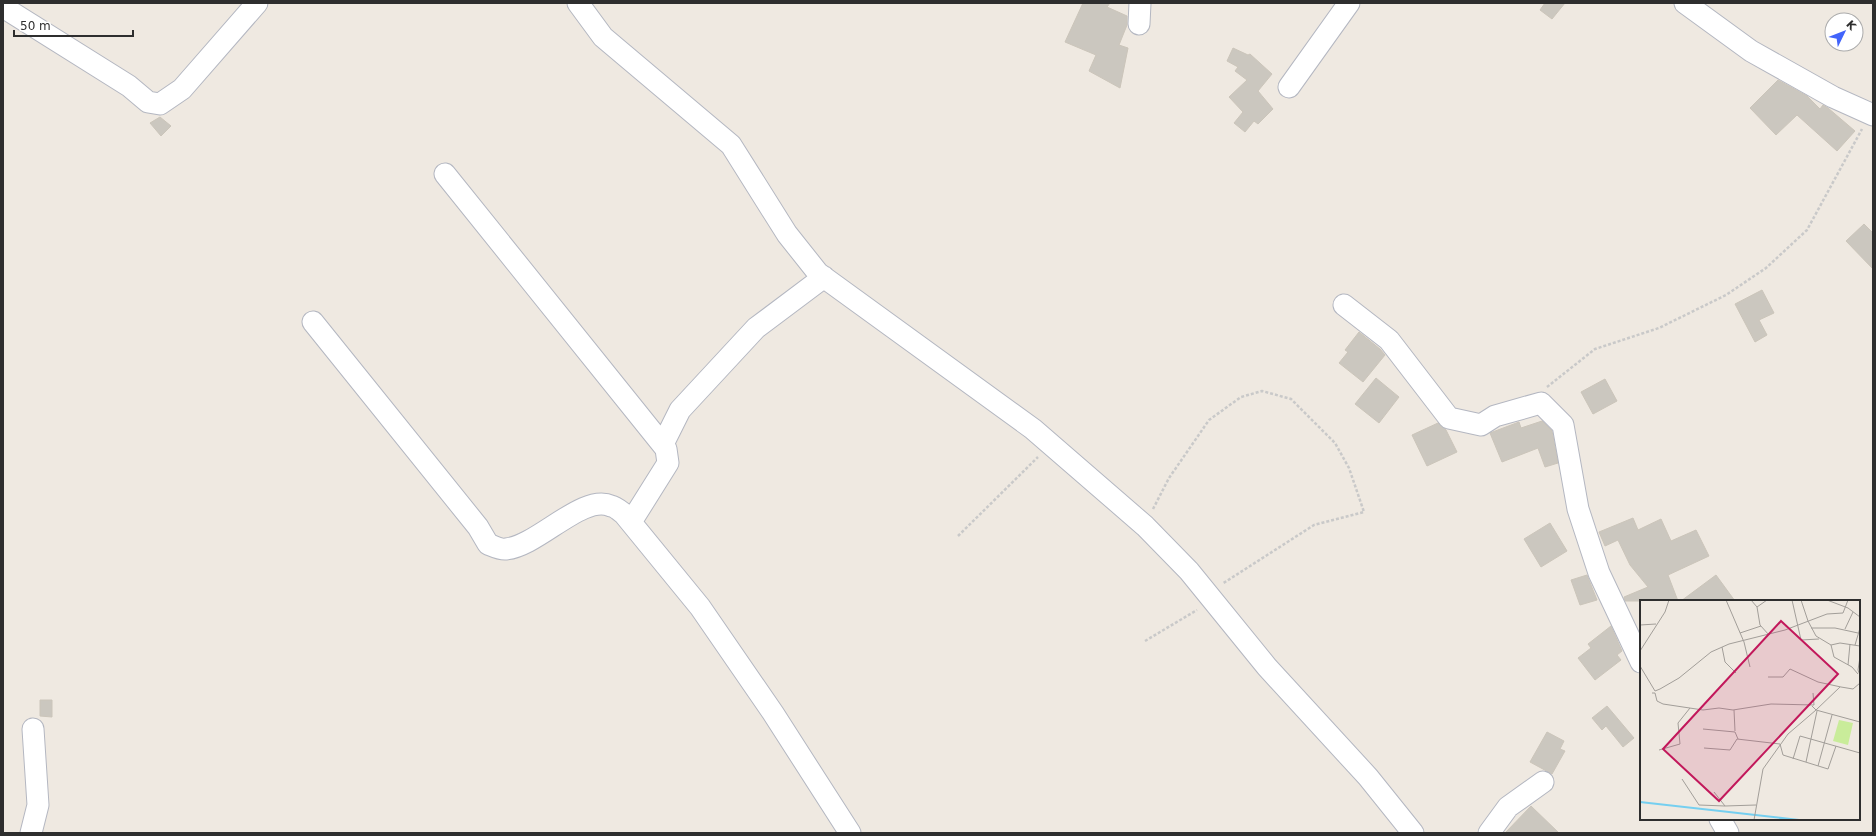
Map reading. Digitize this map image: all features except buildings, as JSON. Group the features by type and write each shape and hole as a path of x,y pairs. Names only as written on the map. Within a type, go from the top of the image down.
{"street":[{"path":"3,7 129,86 148,102 160,104 182,89 257,3"},
{"path":"578,3 603,37 731,145 786,234 818,273 1033,428 1145,526 1189,571 1267,667 1368,777 1413,833"},
{"path":"1139,24 1140,3"},
{"path":"1289,87 1349,3"},
{"path":"1685,3 1751,51 1833,97 1872,115"},
{"path":"446,174 666,448 668,463 630,522"},
{"path":"663,444 680,410 756,328 824,277"},
{"path":"1344,305 1389,340 1449,418 1481,425 1494,416 1541,403 1547,411 1563,425 1578,509 1599,573 1640,660"},
{"path":"313,322 478,527 488,544 504,550 528,544 574,513 595,504 611,505 624,514 704,613 773,712 850,833"},
{"path":"30,833 38,806 34,729"},
{"path":"1489,833 1508,807 1543,782"},
{"path":"1721,820 1728,833"}],"path":[{"path":"1541,403 1544,389 1595,349 1659,328 1726,295 1766,268 1807,230 1872,115"},
{"path":"1145,526 1169,478 1209,420 1241,397 1262,391 1291,399 1316,422 1335,443 1349,468 1364,512 1314,525 1235,575 1211,598 1145,641"},
{"path":"958,536 1051,444"}]}
